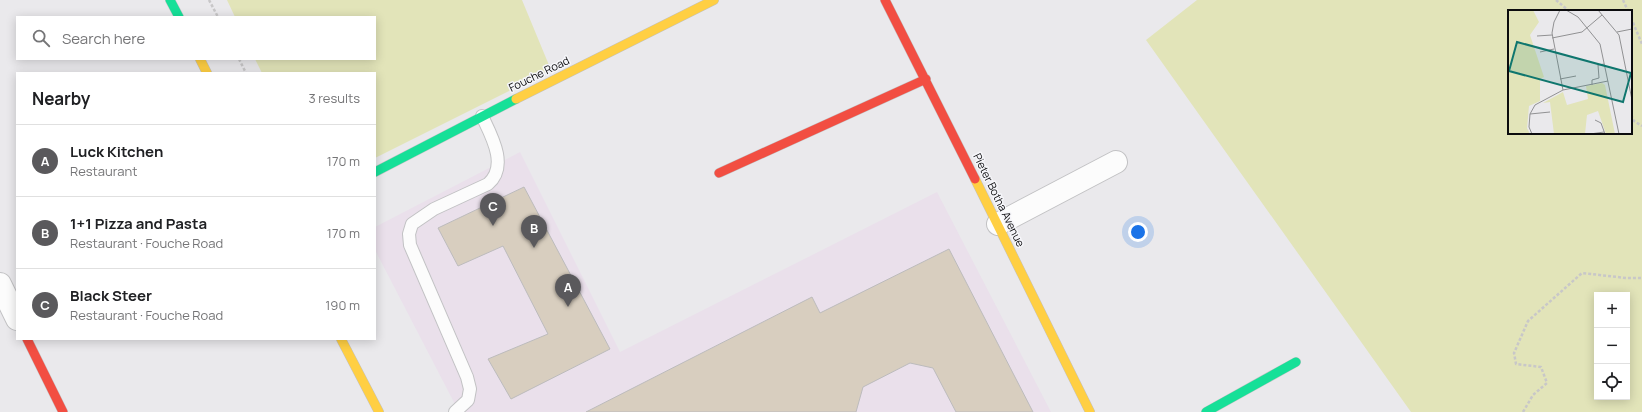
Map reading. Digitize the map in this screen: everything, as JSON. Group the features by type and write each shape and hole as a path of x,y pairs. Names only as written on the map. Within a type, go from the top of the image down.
{"street":[{"path":"170,0 178,16"},
{"name":"Fouche Road","path":"376,171 482,116 714,0"},
{"name":"Pieter Botha Avenue","path":"885,0 926,79 1090,412"},
{"path":"200,60 206,72"},
{"path":"719,172 926,79"},
{"path":"998,224 1116,162"},
{"path":"0,284 16,317"},
{"path":"27,340 63,412"},
{"path":"342,340 379,412"},
{"path":"1206,412 1296,362"}],"lane":[{"path":"455,412 468,400 470,389 467,377 410,245 409,234 412,224 434,209 488,184 494,179 498,165 496,147 482,116"}],"path":[{"path":"209,0 217,16"},
{"path":"1556,0 1568,10"},
{"path":"1623,0 1628,10"},
{"path":"1632,20 1642,44"},
{"path":"240,60 246,72"},
{"path":"1632,117 1634,121 1642,126"},
{"path":"1523,412 1533,395 1548,382 1541,367 1516,364 1514,353 1528,321 1582,273 1626,278 1642,278"}],"shaded area":[{"path":"520,152 620,352 937,192 1051,412 459,412 376,252 376,226"}],"green space":[{"path":"227,0 522,0 551,70 376,158 376,72 262,72 256,60 376,60 376,16 235,16"},
{"path":"1197,0 1642,0 1642,412 1411,412 1146,40"}],"building":[{"path":"524,187 610,349 511,399 488,359 548,334 503,246 458,266 438,228"},
{"path":"949,249 1033,412 956,412 933,368 910,363 863,387 856,412 586,412 812,297 820,313"}],"traffic: fast":[{"path":"170,0 178,16"},
{"path":"376,171 516,99"},
{"path":"1206,412 1296,362"}],"traffic: slow":[{"path":"516,99 714,0"},
{"path":"200,60 206,72"},
{"path":"975,179 1090,412"},
{"path":"342,340 379,412"}],"traffic: jam":[{"path":"885,0 975,179"},
{"path":"719,173 926,79"},
{"path":"27,340 63,412"}],"place":[{"name":"Black Steer","path":"493,226"},
{"name":"1+1 Pizza and Pasta","path":"534,248"},
{"name":"Luck Kitchen","path":"568,307"}]}
